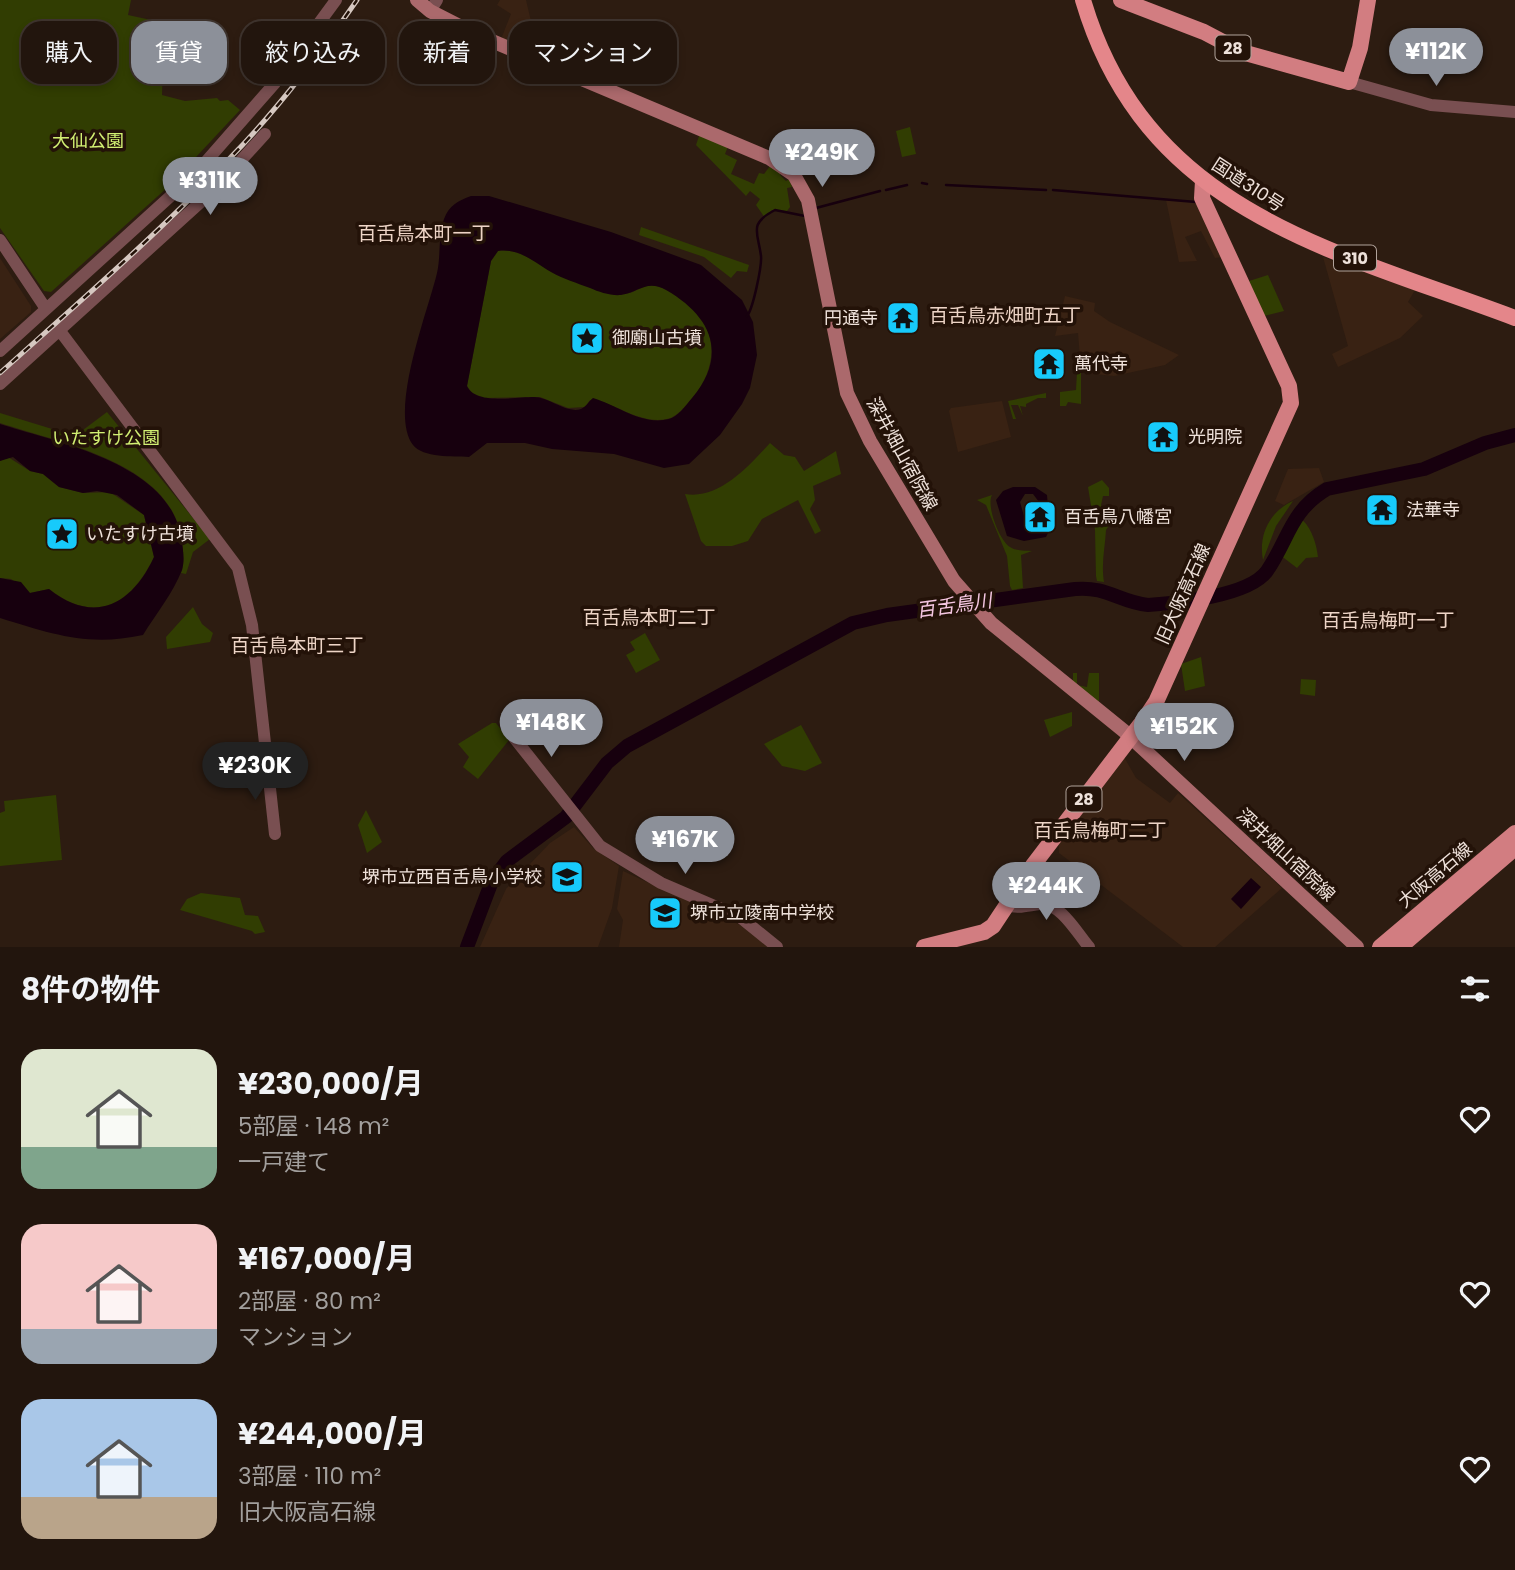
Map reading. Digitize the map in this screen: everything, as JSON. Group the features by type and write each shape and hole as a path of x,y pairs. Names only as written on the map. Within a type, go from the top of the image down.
{"highway":[{"name":"国道310号","path":"1083,0 1106,60 1133,105 1161,141 1203,181 1264,222 1515,318"}],"main road":[{"name":"深井畑山宿院線","path":"417,0 434,5 554,69 769,158 794,176 808,200 838,358 850,402 910,510 954,581 975,607 1131,736 1357,947"},
{"name":"28","path":"1121,0 1204,32 1242,52 1349,82"},
{"path":"1349,82 1360,48 1368,0"},
{"name":"旧大阪高石線","path":"924,947 984,932 993,926 1034,864 1156,702 1291,396 1202,198 1203,181"},
{"name":"大阪高石線","path":"1380,947 1515,833"},
{"name":"大阪高石線","path":"1400,947 1515,848"}],"street":[{"path":"0,351 196,173 275,82 336,0"},
{"path":"1349,82 1431,105 1515,112"},
{"path":"0,384 214,190 265,134"},
{"path":"0,240 46,309"},
{"path":"60,331 238,568 252,625 275,834"},
{"path":"508,730 600,846 680,892 740,917 777,947"},
{"path":"1007,905 1016,907 1045,903 1055,907 1089,947"}],"shaded area":[{"path":"500,0 526,0 531,21 509,21 509,43 501,39 511,14 497,5"},
{"path":"471,196 489,196 611,232 701,265 742,300 753,322 757,355 750,388 720,435 689,464 664,468 614,454 552,449 525,443 487,443 469,457 431,454 413,445 406,430 407,386 437,273 441,231 451,207","holes":["498,251 520,254 560,277 605,293 621,295 653,286 682,300 704,324 712,351 710,366 703,382 682,410 669,419 649,420 593,398 583,408 576,410 540,398 497,399 471,392 467,386 491,261"]},
{"path":"1166,200 1199,203 1222,257 1215,258 1201,231 1185,237 1197,261 1179,262"},
{"path":"1323,257 1415,290 1408,302 1423,316 1400,338 1338,367 1332,354 1348,346"},
{"path":"0,258 31,306 31,312 0,339"},
{"path":"1065,296 1095,303 1094,311 1110,322 1179,355 1165,365 1114,376 1086,373 1081,370 1078,333 1055,336"},
{"path":"1002,401 1011,437 958,452 949,411 951,408"},
{"path":"0,424 109,460 135,474 157,492 173,513 181,538 184,558 182,570 143,635 105,640 70,637 0,618 0,578 21,582 30,593 49,589 81,606 96,607 123,598 145,574 154,557 144,515 117,495 97,491 83,493 59,487 43,474 30,471 13,457 0,461"},
{"path":"1319,468 1324,482 1284,505 1275,501 1288,469"},
{"path":"1013,487 1035,487 1047,495 1050,529 1046,537 1024,541 1007,536 996,500 1003,491","holes":["1025,494 1033,494 1039,502 1041,514 1030,521 1024,516 1020,502"]},
{"path":"1124,757 1136,778 1170,803 1178,793 1282,888 1215,947 1183,947 1059,853 1059,842"},
{"name":"堺市立西百舌鳥小学校","path":"574,827 593,848 619,866 612,908 598,947 480,947 506,889 550,843"},
{"name":"堺市立陵南中学校","path":"623,871 751,930 769,947 619,947 623,920 617,909"},
{"path":"1251,878 1261,887 1241,909 1231,899"}],"green space":[{"name":"大仙公園","path":"0,0 131,0 128,15 151,20 131,21 131,84 162,84 162,95 185,101 217,98 220,101 228,100 240,110 168,187 51,292 44,291 0,228"},
{"path":"910,127 916,154 902,157 896,131"},
{"path":"700,133 729,144 725,154 737,160 731,174 754,184 759,173 764,174 770,166 781,172 780,175 786,181 789,179 792,187 787,188 790,207 787,211 772,210 765,218 756,205 760,199 750,191 746,196 696,145"},
{"path":"641,227 749,265 747,272 737,271 731,278 704,257 639,235"},
{"path":"498,251 515,252 553,272 608,291 623,294 646,286 656,286 680,297 694,308 710,336 709,368 691,400 674,416 657,420 590,400 585,407 568,408 540,397 484,398 472,393 467,386 491,261"},
{"path":"1268,275 1284,311 1264,316 1249,281"},
{"path":"1077,372 1081,373 1081,404 1068,402 1066,406 1060,406 1060,392 1076,390"},
{"path":"1046,393 1046,398 1038,398 1026,404 1026,407 1020,406 1023,416 1018,405 1011,405 1016,419 1013,419 1008,401"},
{"name":"いたすけ公園","path":"107,412 210,539 193,552 186,574 181,573 182,541 174,514 158,493 137,475 83,449 0,423 0,413 75,436"},
{"path":"770,443 784,455 795,457 804,471 836,451 841,474 813,486 815,500 810,509 821,531 815,534 798,500 762,519 748,541 732,546 706,546 701,541 685,494 710,492 721,487 743,471"},
{"path":"8,457 30,471 43,474 59,487 83,493 110,492 144,515 154,557 145,574 123,598 96,607 82,606 49,589 30,593 11,579 0,578 0,461"},
{"path":"1102,480 1109,488 1109,496 1103,496 1101,505 1110,524 1106,530 1104,582 1097,581 1096,576 1095,530 1088,487"},
{"path":"992,495 992,514 1006,543 1015,549 1032,551 1021,555 1023,588 1012,590 1007,556 986,505 977,500"},
{"path":"1293,501 1276,526 1263,560 1262,542 1272,517"},
{"path":"1301,519 1313,536 1318,557 1306,558 1297,568 1280,555"},
{"path":"193,607 202,624 213,633 210,642 167,649 166,637"},
{"path":"645,633 660,660 636,673 626,655 635,650 630,642"},
{"path":"1201,657 1205,686 1185,691 1181,664"},
{"path":"1073,673 1077,673 1077,685 1087,687 1089,673 1099,673 1099,702 1073,682"},
{"path":"1301,679 1316,680 1315,696 1300,694"},
{"path":"1072,712 1072,726 1050,737 1044,720"},
{"path":"496,723 509,740 478,779 463,767 469,757 458,744"},
{"path":"801,725 822,763 805,771 782,766 764,744"},
{"path":"56,795 62,860 0,866 0,813 5,811 4,801"},
{"path":"366,810 382,842 367,853 358,825"},
{"path":"201,893 240,898 245,915 258,916 265,932 255,934 180,910 187,899"}],"waterway":[{"path":"922,183 927,184"},
{"path":"886,190 907,185"},
{"path":"946,185 1046,190"},
{"path":"1053,190 1196,202"},
{"path":"816,208 880,191"},
{"path":"747,316 760,269 758,224 775,210 805,216"},
{"name":"百舌鳥川","path":"467,947 492,881 507,861 566,817 607,763 627,746 853,623 887,615 1075,589 1096,590 1148,605 1212,597 1258,580 1267,571 1298,516 1327,489 1424,469 1485,443 1515,435"}],"railway":[{"path":"0,373 146,241 230,158 297,82 357,0"}],"place":[{"name":"円通寺","path":"903,318"},
{"name":"御廟山古墳","path":"587,338"},
{"name":"萬代寺","path":"1049,364"},
{"name":"光明院","path":"1163,437"},
{"name":"法華寺","path":"1382,510"},
{"name":"百舌鳥八幡宮","path":"1040,517"},
{"name":"いたすけ古墳","path":"62,534"},
{"name":"堺市立西百舌鳥小学校","path":"567,877"},
{"name":"堺市立陵南中学校","path":"665,913"}],"district":[{"name":"百舌鳥本町一丁","path":"424,233"},
{"name":"百舌鳥赤畑町五丁","path":"1005,315"},
{"name":"百舌鳥本町二丁","path":"649,617"},
{"name":"百舌鳥梅町一丁","path":"1388,620"},
{"name":"百舌鳥本町三丁","path":"297,645"},
{"name":"百舌鳥梅町二丁","path":"1100,830"}]}
